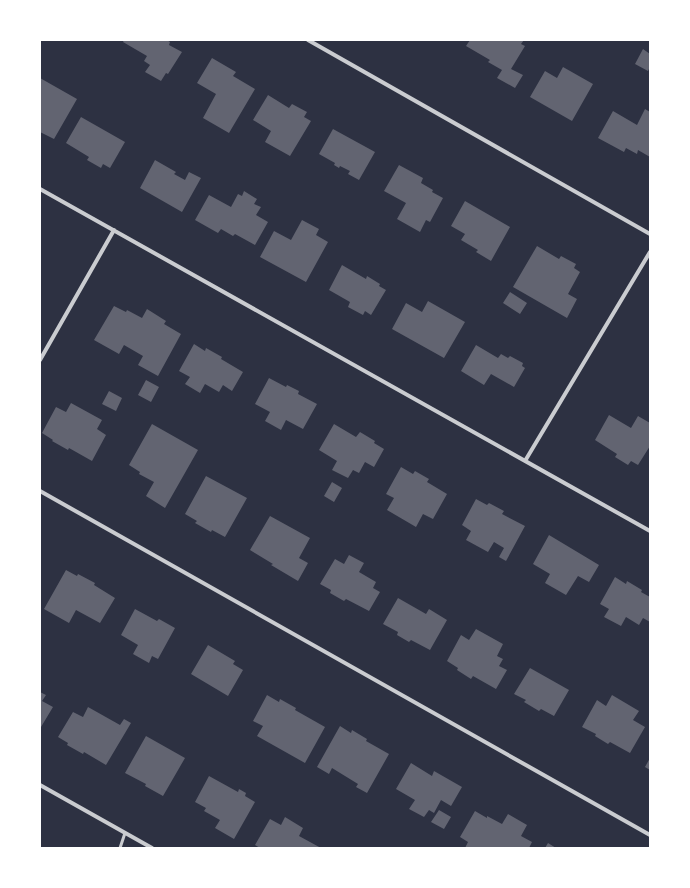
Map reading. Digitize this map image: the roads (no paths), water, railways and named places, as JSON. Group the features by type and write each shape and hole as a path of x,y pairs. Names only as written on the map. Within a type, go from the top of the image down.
{"street":[{"path":"308,40 650,234"},
{"path":"40,188 650,531"},
{"path":"40,360 114,230"},
{"path":"526,461 650,252"},
{"path":"40,491 650,835"},
{"path":"40,785 152,848"}],"lane":[{"path":"120,848 125,833"}]}
